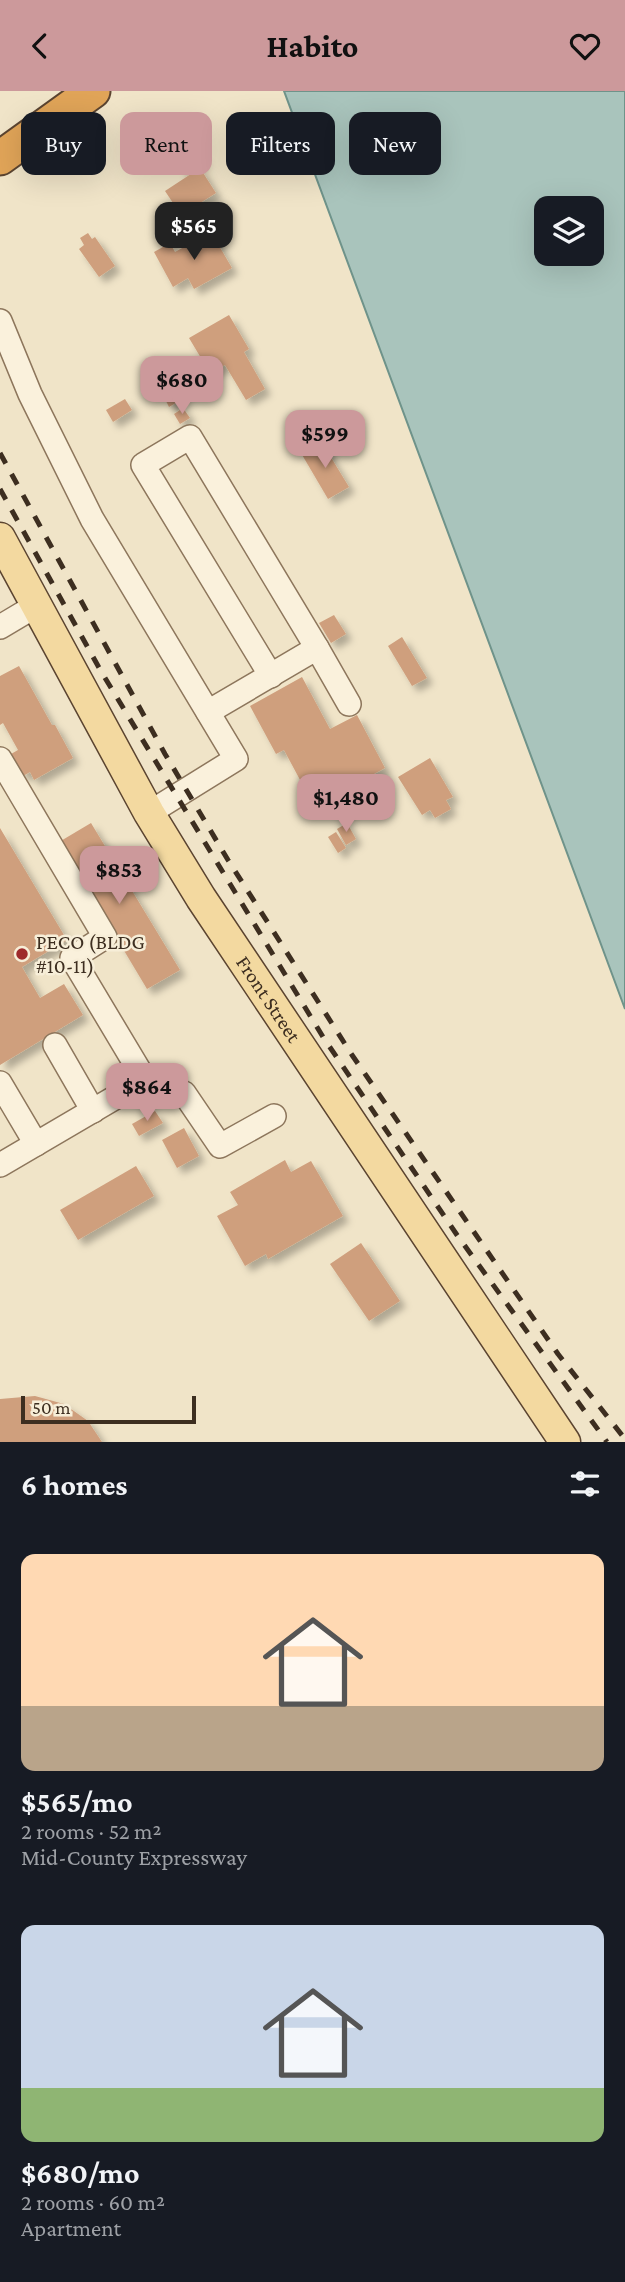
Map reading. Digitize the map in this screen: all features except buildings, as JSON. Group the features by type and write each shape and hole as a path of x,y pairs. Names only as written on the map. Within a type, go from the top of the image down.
{"highway":[{"path":"0,158 93,91"}],"main road":[{"name":"Front Street","path":"0,538 149,813 209,910 565,1442"}],"lane":[{"path":"0,321 30,394 92,519 236,759 149,813"},
{"path":"271,676 143,465 190,437 349,704"},
{"path":"0,627 37,605"},
{"path":"208,712 317,648"},
{"path":"0,759 105,937 72,958 145,1080 184,1093 220,1146 274,1116"},
{"path":"55,1045 93,1111"},
{"path":"0,1165 145,1080"},
{"path":"0,1083 36,1144"}],"water":[{"path":"284,91 625,91 625,1009 315,175 335,175 335,112 292,112"}],"railway":[{"path":"0,453 165,754 228,860 352,1055 558,1354 625,1439"},
{"path":"0,489 102,673 323,1037 457,1235 607,1442"}],"place":[{"name":"PECO (BLDG #10-11)","path":"22,954"}]}
